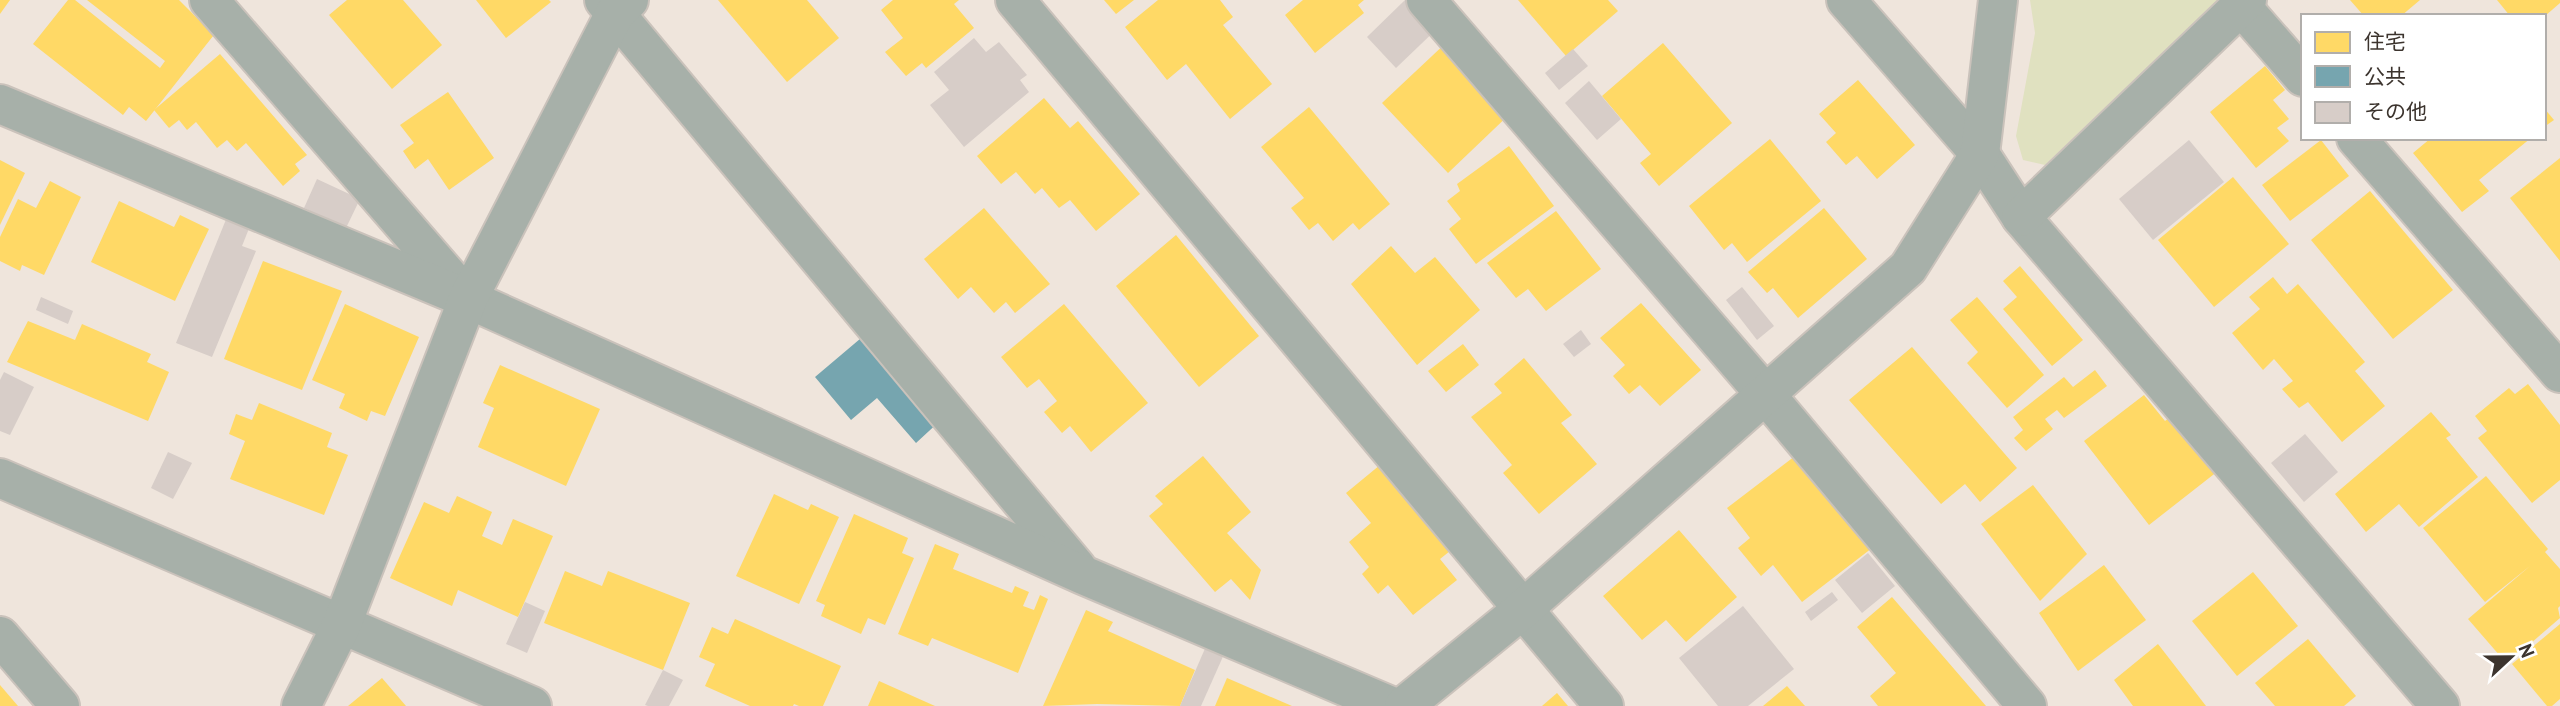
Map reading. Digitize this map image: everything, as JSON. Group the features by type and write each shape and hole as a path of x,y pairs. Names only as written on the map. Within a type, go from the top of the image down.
{"street":[{"path":"209,0 468,299"},
{"path":"1015,0 1604,706"},
{"path":"1426,0 1766,395 2027,706"},
{"path":"1846,0 1980,154 2021,216 2440,706"},
{"path":"1404,706 1522,610 1908,268 1980,154 1998,0"},
{"path":"2021,216 2244,3 2301,74"},
{"path":"301,706 342,624 468,299 616,4 1083,575"},
{"path":"0,104 468,299 1083,575 1391,706"},
{"path":"2358,140 2560,373"},
{"path":"0,478 532,706"},
{"path":"0,636 60,706"}],"green space":[{"path":"2030,0 2218,0 2045,165 2023,160 2016,136 2035,33"}],"building: 住宅":[{"path":"0,0 10,0 0,14"},
{"path":"68,0 75,0 160,68 165,61 87,0 179,0 198,19 217,31 146,121 129,107 123,115 33,44"},
{"path":"347,0 403,0 442,45 392,89 329,15"},
{"path":"476,0 549,0 551,2 506,38"},
{"path":"718,0 807,0 839,38 787,82"},
{"path":"893,0 959,0 954,4 974,28 926,68 922,63 906,76 885,52 903,38 881,10"},
{"path":"1104,0 1134,0 1116,14"},
{"path":"1158,0 1220,0 1233,17 1223,25 1272,84 1230,119 1186,64 1167,80 1125,27"},
{"path":"1303,0 1364,0 1358,5 1364,13 1315,53 1285,15"},
{"path":"1518,0 1608,0 1618,11 1566,56"},
{"path":"2350,0 2420,0 2403,14 2362,14"},
{"path":"2497,0 2560,0 2546,15 2508,14"},
{"path":"1449,40 1515,109 1448,173 1382,103"},
{"path":"1663,43 1732,123 1659,186 1640,163 1651,154 1602,96"},
{"path":"220,54 307,155 295,164 300,171 283,186 246,143 237,151 227,140 217,148 196,122 187,130 179,120 169,128 154,110"},
{"path":"2265,66 2285,90 2273,100 2289,119 2277,128 2289,141 2256,168 2210,112"},
{"path":"1858,80 1915,145 1877,179 1857,156 1846,165 1826,142 1836,133 1819,114"},
{"path":"448,92 494,158 449,190 428,159 415,169 403,151 414,143 400,125"},
{"path":"1044,98 1070,128 1078,121 1140,194 1096,231 1070,200 1059,208 1042,188 1035,194 1016,172 1001,184 977,156"},
{"path":"1309,107 1390,204 1359,230 1353,223 1333,241 1318,223 1309,230 1291,208 1304,198 1261,147"},
{"path":"2546,110 2554,120 2546,126"},
{"path":"1770,139 1821,201 1747,262 1732,243 1724,250 1689,206"},
{"path":"2321,140 2349,176 2290,221 2262,185"},
{"path":"2429,140 2529,140 2479,180 2489,191 2462,212 2413,153"},
{"path":"1509,146 1554,206 1476,264 1449,229 1461,219 1447,201 1460,191 1457,184"},
{"path":"2560,158 2560,261 2510,198"},
{"path":"0,160 25,173 0,225"},
{"path":"2233,177 2289,244 2214,307 2158,240"},
{"path":"50,181 81,197 44,275 22,265 20,271 0,261 0,237 18,199 36,208"},
{"path":"2370,191 2453,290 2393,339 2311,240"},
{"path":"119,201 174,227 180,215 209,229 175,301 91,262"},
{"path":"984,208 1050,284 1015,313 1006,302 994,313 971,287 958,299 924,259"},
{"path":"1824,208 1867,259 1798,318 1773,288 1767,293 1748,272"},
{"path":"1556,211 1601,269 1546,311 1528,289 1516,298 1487,263"},
{"path":"1176,235 1259,336 1199,387 1116,286"},
{"path":"1391,246 1415,273 1435,257 1480,310 1417,365 1351,284"},
{"path":"263,261 342,291 302,390 224,359"},
{"path":"2020,266 2083,340 2052,366 2003,309 2017,297 2003,281"},
{"path":"2273,277 2287,294 2298,284 2365,362 2355,371 2385,406 2342,442 2308,402 2299,408 2282,389 2293,381 2274,359 2263,370 2232,333 2260,309 2249,297"},
{"path":"1977,297 2044,375 2007,408 1967,363 1978,352 1950,320"},
{"path":"1641,303 1701,370 1660,406 1640,385 1629,394 1613,376 1625,365 1600,338"},
{"path":"345,304 419,337 385,416 371,411 367,421 339,408 345,394 312,380"},
{"path":"1064,304 1148,403 1091,452 1070,426 1062,433 1044,412 1057,401 1039,379 1027,388 1001,357"},
{"path":"28,321 75,340 82,324 151,354 147,362 169,372 148,421 7,362"},
{"path":"1463,344 1479,365 1446,392 1428,371"},
{"path":"1912,347 2017,468 1980,502 1965,484 1941,504 1849,400"},
{"path":"1524,358 1572,415 1561,423 1597,464 1539,514 1503,473 1512,465 1471,417 1502,393 1494,384"},
{"path":"500,365 600,409 566,486 478,447 494,408 483,403"},
{"path":"2095,370 2107,386 2064,418 2057,410 2045,419 2053,429 2026,451 2014,438 2023,430 2013,417 2064,377 2073,387"},
{"path":"2528,384 2560,425 2560,480 2532,503 2478,438 2487,431 2475,416 2509,388 2515,394"},
{"path":"2144,395 2165,421 2174,414 2218,471 2149,525 2084,441"},
{"path":"259,403 332,433 327,447 348,455 324,515 230,479 245,441 229,434 236,414 252,420"},
{"path":"2431,412 2451,435 2446,438 2478,477 2419,527 2399,504 2366,532 2335,494"},
{"path":"1799,453 1872,548 1802,602 1773,565 1761,576 1738,548 1750,538 1727,508"},
{"path":"1203,456 1251,512 1227,533 1261,570 1250,600 1231,579 1215,592 1149,516 1163,504 1155,496"},
{"path":"1380,465 1450,551 1440,559 1457,580 1413,615 1388,585 1378,594 1362,574 1369,567 1349,542 1371,523 1346,493"},
{"path":"2486,476 2548,549 2545,552 2560,569 2560,618 2507,664 2468,619 2530,566 2485,602 2423,528"},
{"path":"2033,485 2087,554 2040,601 1981,524"},
{"path":"774,494 808,510 811,504 839,517 799,604 736,576"},
{"path":"457,496 492,512 482,536 502,545 513,519 553,536 518,617 458,590 452,606 390,578 424,502 449,513"},
{"path":"854,514 908,538 902,553 914,558 885,625 868,618 861,634 821,616 825,605 816,601"},
{"path":"1679,530 1737,597 1686,642 1666,620 1642,640 1603,596"},
{"path":"935,544 959,554 953,569 1012,593 1015,586 1029,592 1023,606 1034,610 1040,595 1048,599 1018,673 932,638 928,646 898,634"},
{"path":"2104,565 2146,620 2078,671 2039,613"},
{"path":"565,571 602,586 608,571 690,603 663,670 544,623"},
{"path":"2253,572 2298,626 2237,676 2192,621"},
{"path":"1892,597 1986,706 1878,706 1870,696 1896,673 1857,627"},
{"path":"1086,610 1113,622 1108,631 1195,670 1180,706 1043,706"},
{"path":"735,619 841,666 823,706 750,706 705,686 715,664 699,657 712,627 728,634"},
{"path":"2560,624 2560,699 2552,706 2547,706 2512,664"},
{"path":"2308,639 2356,696 2344,706 2275,706 2255,683"},
{"path":"2158,644 2206,706 2133,706 2114,680"},
{"path":"382,678 406,706 348,706"},
{"path":"1227,678 1292,706 1215,706"},
{"path":"879,681 935,706 868,706"},
{"path":"0,685 18,706 0,706"},
{"path":"1787,686 1805,706 1763,706"},
{"path":"1557,693 1568,706 1542,706"}],"building: 公共":[{"path":"867,333 942,419 916,443 877,398 851,420 815,377"}],"building: その他":[{"path":"1405,0 1421,0 1443,23 1396,68 1367,37"},
{"path":"974,38 986,52 999,42 1027,75 1020,80 1029,92 964,147 930,105 949,90 934,72"},
{"path":"1573,49 1588,66 1559,90 1545,73"},
{"path":"1589,81 1621,119 1597,140 1565,103"},
{"path":"2189,140 2224,182 2153,240 2119,199"},
{"path":"317,179 360,199 346,228 304,208"},
{"path":"227,217 250,226 242,246 256,251 212,357 176,343"},
{"path":"1742,287 1774,326 1757,340 1726,300"},
{"path":"41,297 73,311 68,324 36,310"},
{"path":"1581,330 1591,344 1574,357 1563,344"},
{"path":"4,372 34,387 10,435 0,431 0,380"},
{"path":"2305,434 2338,472 2304,502 2271,463"},
{"path":"168,452 192,463 173,499 151,488"},
{"path":"1868,553 1895,586 1862,613 1835,580"},
{"path":"1832,592 1838,600 1811,621 1805,612"},
{"path":"525,602 545,611 527,653 506,644"},
{"path":"1743,606 1794,669 1748,706 1718,706 1679,658"},
{"path":"1207,644 1225,652 1201,706 1180,706"},
{"path":"663,670 683,680 669,706 645,705"}]}
